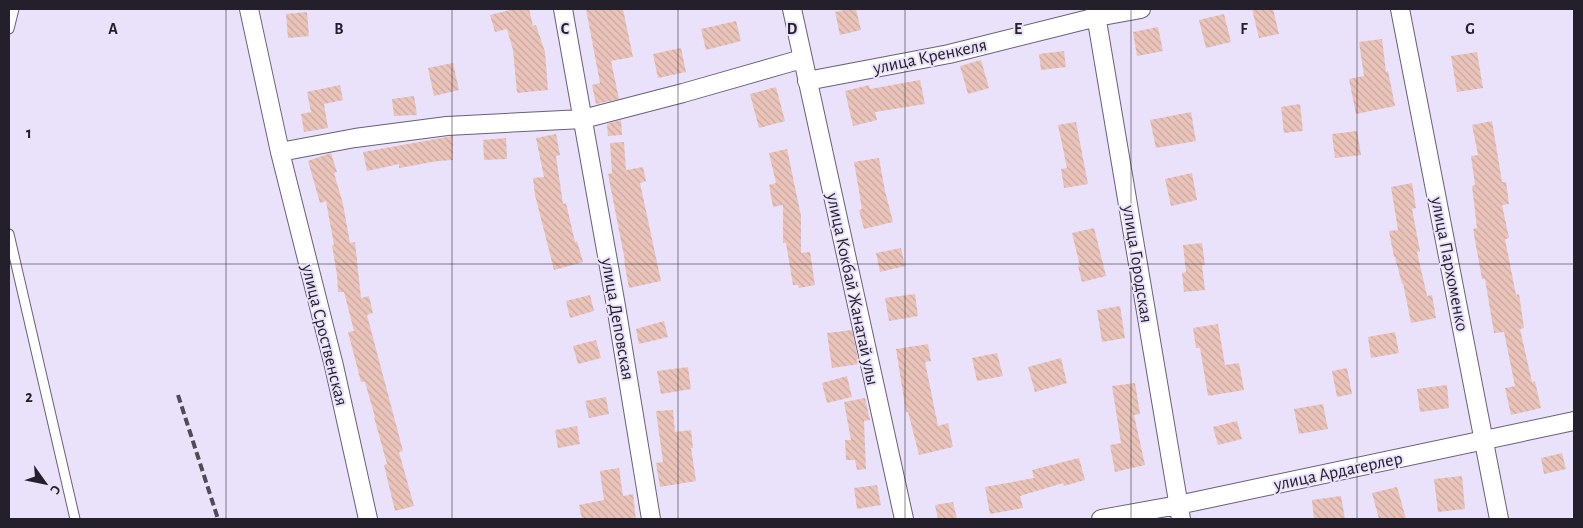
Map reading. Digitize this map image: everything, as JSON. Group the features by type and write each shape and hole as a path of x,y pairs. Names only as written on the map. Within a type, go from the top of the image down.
{"street":[{"name":"улица Сроственская","path":"248,9 280,152 332,356 368,519"},
{"name":"улица Деповская","path":"563,9 616,306 646,482 650,519"},
{"name":"улица Кокбай Жанатай улы","path":"792,9 904,519"},
{"name":"улица Кренкеля","path":"807,81 949,54 1096,13 1141,9"},
{"name":"улица Пархоменко","path":"1400,9 1499,519"},
{"name":"улица Городская","path":"1096,13 1180,512"},
{"path":"280,152 355,138 447,126 583,119 802,60"},
{"name":"улица Ардагерлер","path":"1101,519 1180,512 1484,440 1574,421"}],"lane":[{"path":"9,29 14,9"},
{"path":"9,234 75,519"}],"building":[{"path":"514,9 529,9 533,26 536,25 545,52 548,90 517,93 513,50 507,29 495,32 490,15"},
{"path":"586,9 623,9 633,57 611,61 619,99 596,104 592,85 600,83"},
{"path":"856,9 861,30 840,35 835,12"},
{"path":"1252,9 1273,9 1279,34 1259,38"},
{"path":"307,12 309,36 288,38 286,14"},
{"path":"1224,14 1231,42 1206,48 1199,20"},
{"path":"736,21 741,41 706,50 701,29"},
{"path":"1158,27 1163,51 1137,56 1133,32"},
{"path":"1382,39 1386,72 1388,71 1395,106 1356,114 1349,79 1364,76 1359,42"},
{"path":"681,48 686,72 658,78 653,54"},
{"path":"1064,51 1066,67 1041,70 1039,54"},
{"path":"1477,52 1483,88 1457,92 1451,56"},
{"path":"981,60 989,88 968,94 960,66"},
{"path":"453,63 459,90 434,96 428,68"},
{"path":"920,80 925,104 875,112 877,120 853,126 845,91 869,85 870,89"},
{"path":"340,85 343,100 324,104 328,128 304,132 301,114 311,112 307,92"},
{"path":"776,87 785,121 759,128 750,94"},
{"path":"414,96 417,115 394,116 392,99"},
{"path":"1300,104 1303,131 1284,133 1281,107"},
{"path":"1191,112 1196,141 1156,148 1150,120"},
{"path":"621,120 622,135 608,136 607,124"},
{"path":"1492,121 1502,182 1506,182 1509,204 1502,205 1509,238 1505,239 1516,295 1519,294 1524,328 1520,329 1532,382 1535,381 1541,408 1511,415 1505,388 1515,386 1504,332 1494,333 1485,279 1482,279 1473,229 1477,228 1472,186 1475,185 1471,156 1478,155 1472,125"},
{"path":"1076,122 1088,184 1064,188 1061,169 1067,168 1058,125"},
{"path":"1357,131 1361,155 1335,158 1332,134"},
{"path":"556,134 560,155 556,156 563,204 566,203 575,242 577,241 583,262 554,270 535,195 533,178 544,177 536,138"},
{"path":"453,136 453,160 399,168 399,164 367,171 363,152"},
{"path":"506,138 507,159 484,160 483,140"},
{"path":"624,142 626,170 643,167 646,181 640,183 661,281 629,288 608,174 612,173 610,143"},
{"path":"787,149 801,216 801,253 810,252 815,285 799,288 798,285 793,285 786,243 783,243 783,205 773,207 769,185 776,183 769,153"},
{"path":"331,153 337,172 334,173 343,204 350,243 355,242 361,298 369,296 373,313 367,315 403,451 399,452 414,506 395,511 384,465 387,464 375,417 365,382 361,382 348,332 354,331 344,292 338,292 332,245 334,245 326,201 320,203 308,161"},
{"path":"879,158 893,222 864,229 859,210 862,209 854,162"},
{"path":"1192,173 1197,200 1171,206 1165,179"},
{"path":"1412,183 1416,208 1412,209 1420,251 1417,252 1427,296 1432,295 1436,318 1411,323 1403,283 1394,257 1389,231 1398,230 1391,187"},
{"path":"1094,228 1106,276 1082,282 1072,233"},
{"path":"1202,243 1205,265 1202,265 1205,290 1184,292 1182,273 1186,272 1183,245"},
{"path":"901,248 905,266 880,272 876,253"},
{"path":"915,294 918,316 889,321 885,298"},
{"path":"590,295 594,311 570,318 566,301"},
{"path":"1120,306 1125,338 1102,342 1097,310"},
{"path":"664,321 668,337 639,344 636,329"},
{"path":"1218,324 1225,365 1239,363 1244,390 1208,396 1200,348 1196,348 1193,328"},
{"path":"852,330 859,364 832,368 827,333"},
{"path":"1395,332 1399,353 1371,358 1368,337"},
{"path":"596,340 601,358 578,364 573,346"},
{"path":"928,344 931,361 925,362 938,426 948,423 953,447 919,455 908,412 906,412 896,349"},
{"path":"997,353 1003,376 977,381 972,358"},
{"path":"1061,358 1067,383 1035,392 1028,367"},
{"path":"688,367 691,389 661,394 657,371"},
{"path":"1347,368 1352,394 1337,397 1332,371"},
{"path":"847,376 852,397 827,403 822,383"},
{"path":"1135,383 1140,414 1134,415 1145,465 1115,472 1110,445 1121,443 1112,386"},
{"path":"1447,385 1449,408 1420,412 1417,389"},
{"path":"606,397 609,414 589,418 585,401"},
{"path":"865,398 870,420 864,421 866,469 857,470 855,460 846,460 845,440 851,440 844,402"},
{"path":"1323,404 1328,429 1299,434 1294,409"},
{"path":"673,410 675,432 691,430 693,448 691,448 696,481 660,487 656,463 663,462 656,411"},
{"path":"1237,421 1242,439 1218,445 1213,427"},
{"path":"577,426 580,444 558,448 555,430"},
{"path":"1562,453 1566,469 1544,474 1541,458"},
{"path":"1079,458 1085,480 1064,486 1063,483 1020,496 1023,508 990,514 985,487 1034,478 1032,470"},
{"path":"619,468 623,496 633,494 636,519 582,519 579,505 604,500 600,471"},
{"path":"1462,476 1465,509 1438,512 1434,479"},
{"path":"877,485 881,505 857,509 854,488"},
{"path":"1397,487 1406,519 1379,519 1372,493"},
{"path":"1341,496 1345,519 1314,519 1312,500"},
{"path":"953,502 957,519 938,519 935,505"}],"railway":[{"path":"178,395 218,519"}]}
